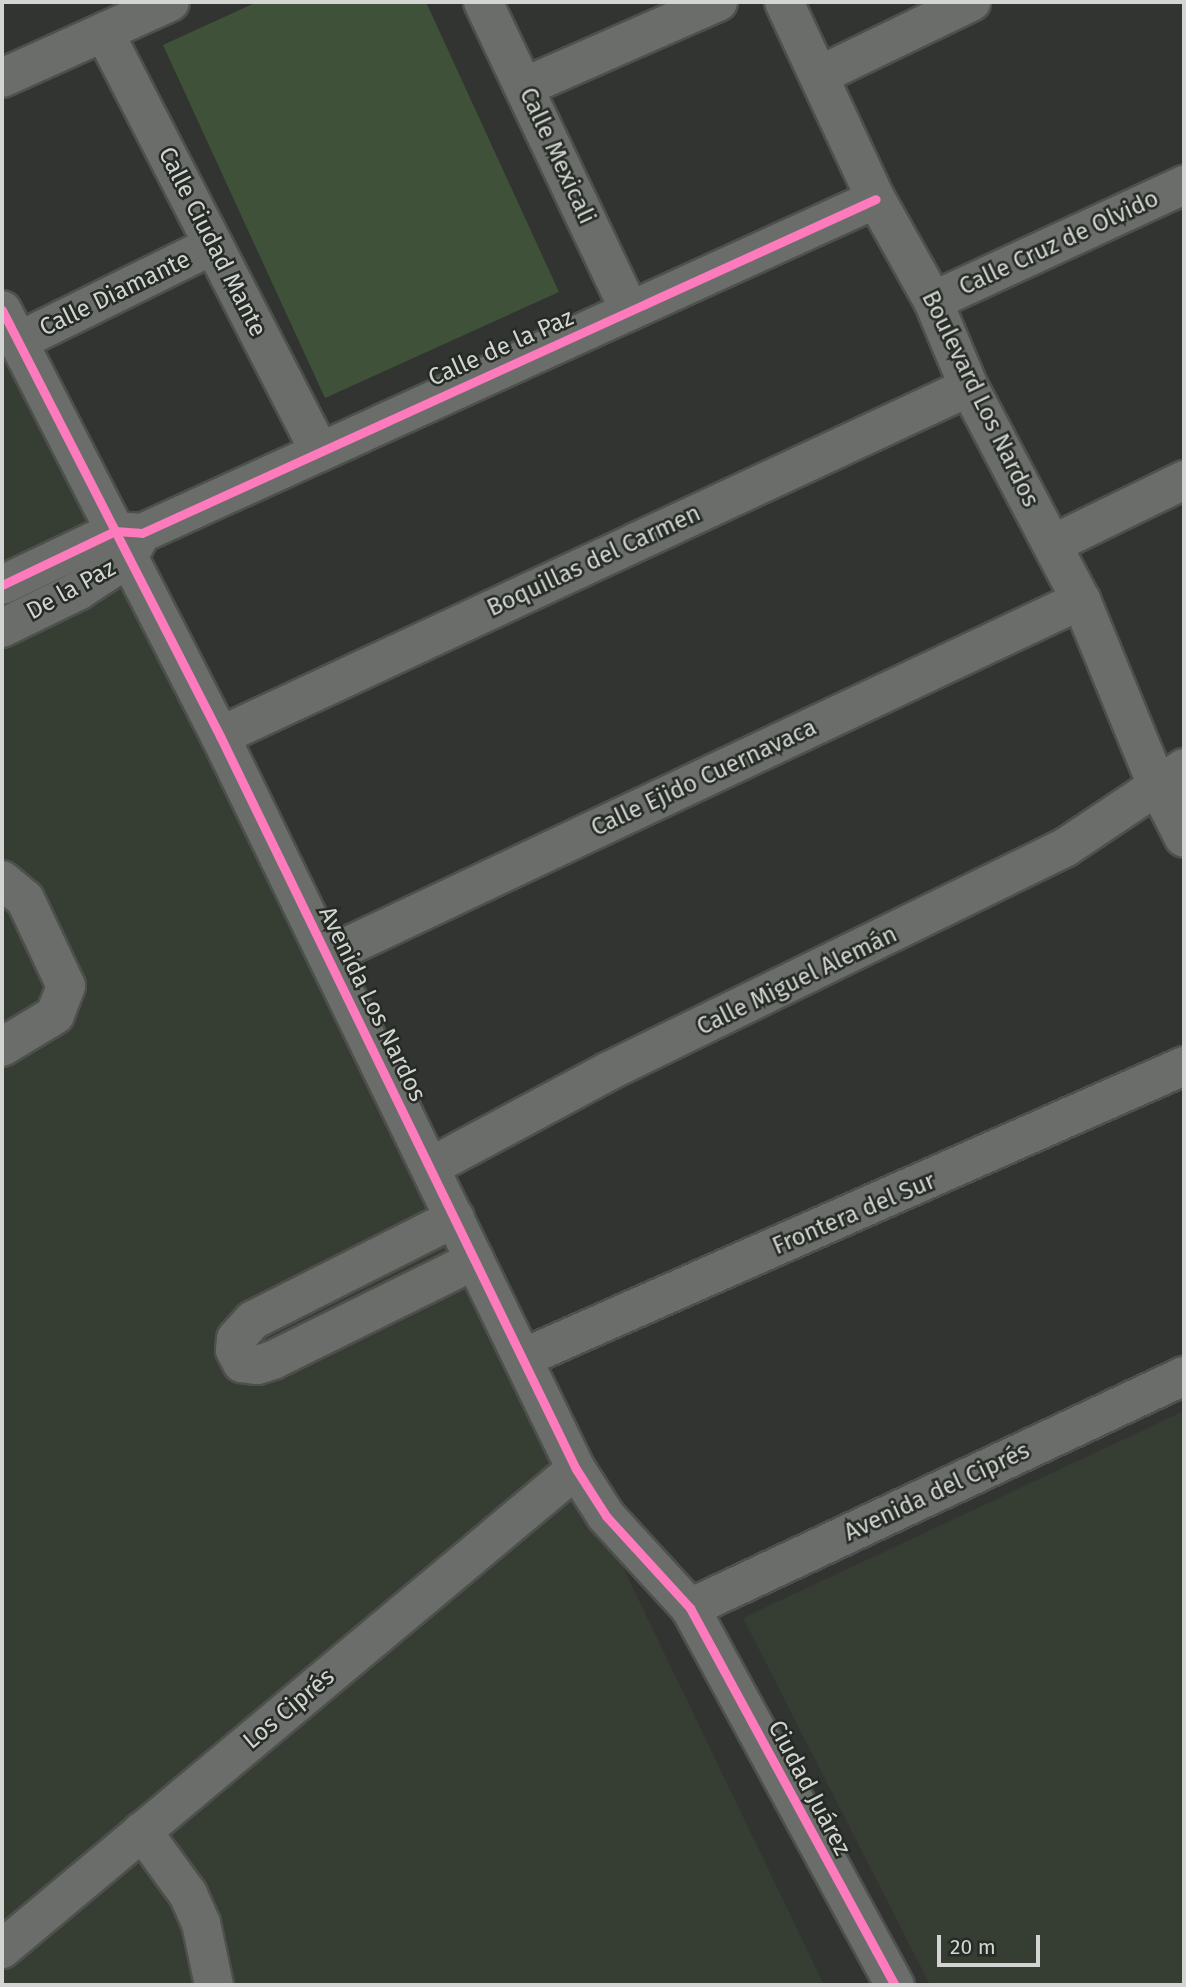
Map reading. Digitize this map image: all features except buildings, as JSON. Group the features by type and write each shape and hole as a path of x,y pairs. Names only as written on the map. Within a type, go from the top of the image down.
{"street":[{"path":"2,78 170,2"},
{"name":"Calle Mexicali","path":"483,2 630,311"},
{"path":"524,87 718,2"},
{"name":"Boulevard Los Nardos","path":"784,2 876,199 933,301 969,387 1082,600 1170,776 1184,838"},
{"path":"820,75 971,2"},
{"name":"Calle Ciudad Mante","path":"104,32 320,452"},
{"name":"Calle Cruz de Olvido","path":"933,301 1184,185"},
{"name":"Calle de la Paz","path":"128,541 876,199"},
{"name":"Calle Diamante","path":"9,326 213,245"},
{"name":"Avenida Los Nardos","path":"9,326 128,541 576,1469"},
{"name":"Boquillas del Carmen","path":"220,736 969,387"},
{"path":"1053,544 1184,480"},
{"name":"De la Paz","path":"2,585 128,541"},
{"name":"De la Paz","path":"2,628 78,591 128,541"},
{"name":"Calle Ejido Cuernavaca","path":"327,956 1082,600"},
{"name":"Calle Miguel Alemán","path":"430,1167 607,1072 1066,847 1170,776"},
{"path":"2,880 25,900 66,986 55,1016 2,1047"},
{"name":"Frontera del Sur","path":"523,1359 1184,1066"},
{"path":"455,1218 253,1320 236,1339 235,1350 242,1363 257,1365 273,1360 475,1260"},
{"name":"Avenida del Ciprés","path":"690,1608 1184,1376"},
{"name":"Ciudad Juárez","path":"576,1469 606,1517 690,1608 895,1985"},
{"name":"Los Ciprés","path":"2,1949 576,1469"},
{"path":"142,1831 192,1904 201,1923 214,1985"}],"shaded area":[{"path":"2,312 455,1218 824,1985 2,1985"},
{"path":"1184,1411 1184,1985 930,1985 743,1618"}],"green space":[{"path":"257,2 426,2 559,292 325,398 163,45"}],"cycle path":[{"path":"2,585 115,531 142,533 876,199"},
{"path":"2,310 220,736 576,1469 606,1516 690,1608 895,1985"}]}
